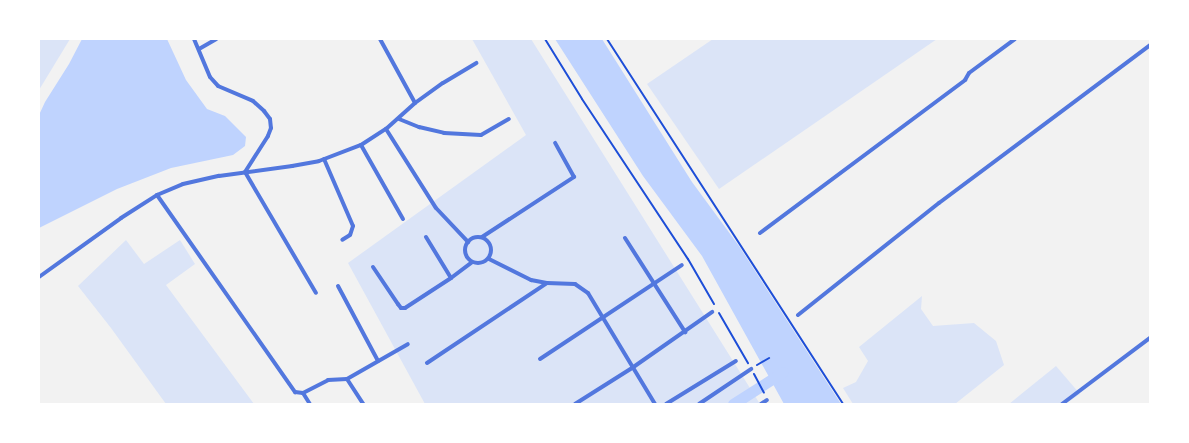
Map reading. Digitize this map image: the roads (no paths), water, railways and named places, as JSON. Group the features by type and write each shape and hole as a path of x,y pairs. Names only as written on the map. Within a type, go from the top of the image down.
{"street":[{"path":"194,39 210,77 218,86 253,102 264,111 270,119 271,128 268,136 245,172"},
{"path":"199,49 216,39"},
{"path":"380,39 415,103"},
{"path":"760,233 965,80 969,74 1015,39"},
{"path":"798,315 939,203 1150,46"},
{"path":"39,277 121,218 158,195 183,184 245,172 292,166 324,159 361,145 386,129 399,119 415,103 442,83 476,63"},
{"path":"399,119 419,127 444,133 481,135 509,118"},
{"path":"386,129 436,208 468,242"},
{"path":"472,262 465,253 468,242 475,237 482,237 574,177 555,143"},
{"path":"361,145 403,219"},
{"path":"324,159 353,226 350,235 342,240"},
{"path":"245,172 316,293"},
{"path":"158,195 292,388 299,393 303,393 328,380 348,379 408,344"},
{"path":"426,237 451,278"},
{"path":"373,267 401,308 408,307 472,262 481,263 489,259 492,251 491,246 486,239 482,237"},
{"path":"625,238 685,332"},
{"path":"489,259 531,280 547,283 575,284 588,293 655,404"},
{"path":"540,359 682,265"},
{"path":"427,363 547,283"},
{"path":"338,286 378,361"},
{"path":"575,404 632,368 712,312"},
{"path":"1062,404 1150,338"},
{"path":"666,404 736,361"},
{"path":"699,404 751,370"},
{"path":"348,379 363,404"},
{"path":"303,393 310,404"},
{"path":"761,404 767,400"}],"water":[{"path":"82,39 167,39 186,80 207,109 225,116 246,137 245,146 233,155 171,168 117,189 39,228 39,115"},
{"path":"555,39 602,39 692,182 739,246 841,404 784,404 702,256 643,176"}],"waterway":[{"path":"733,404 783,372"}]}
